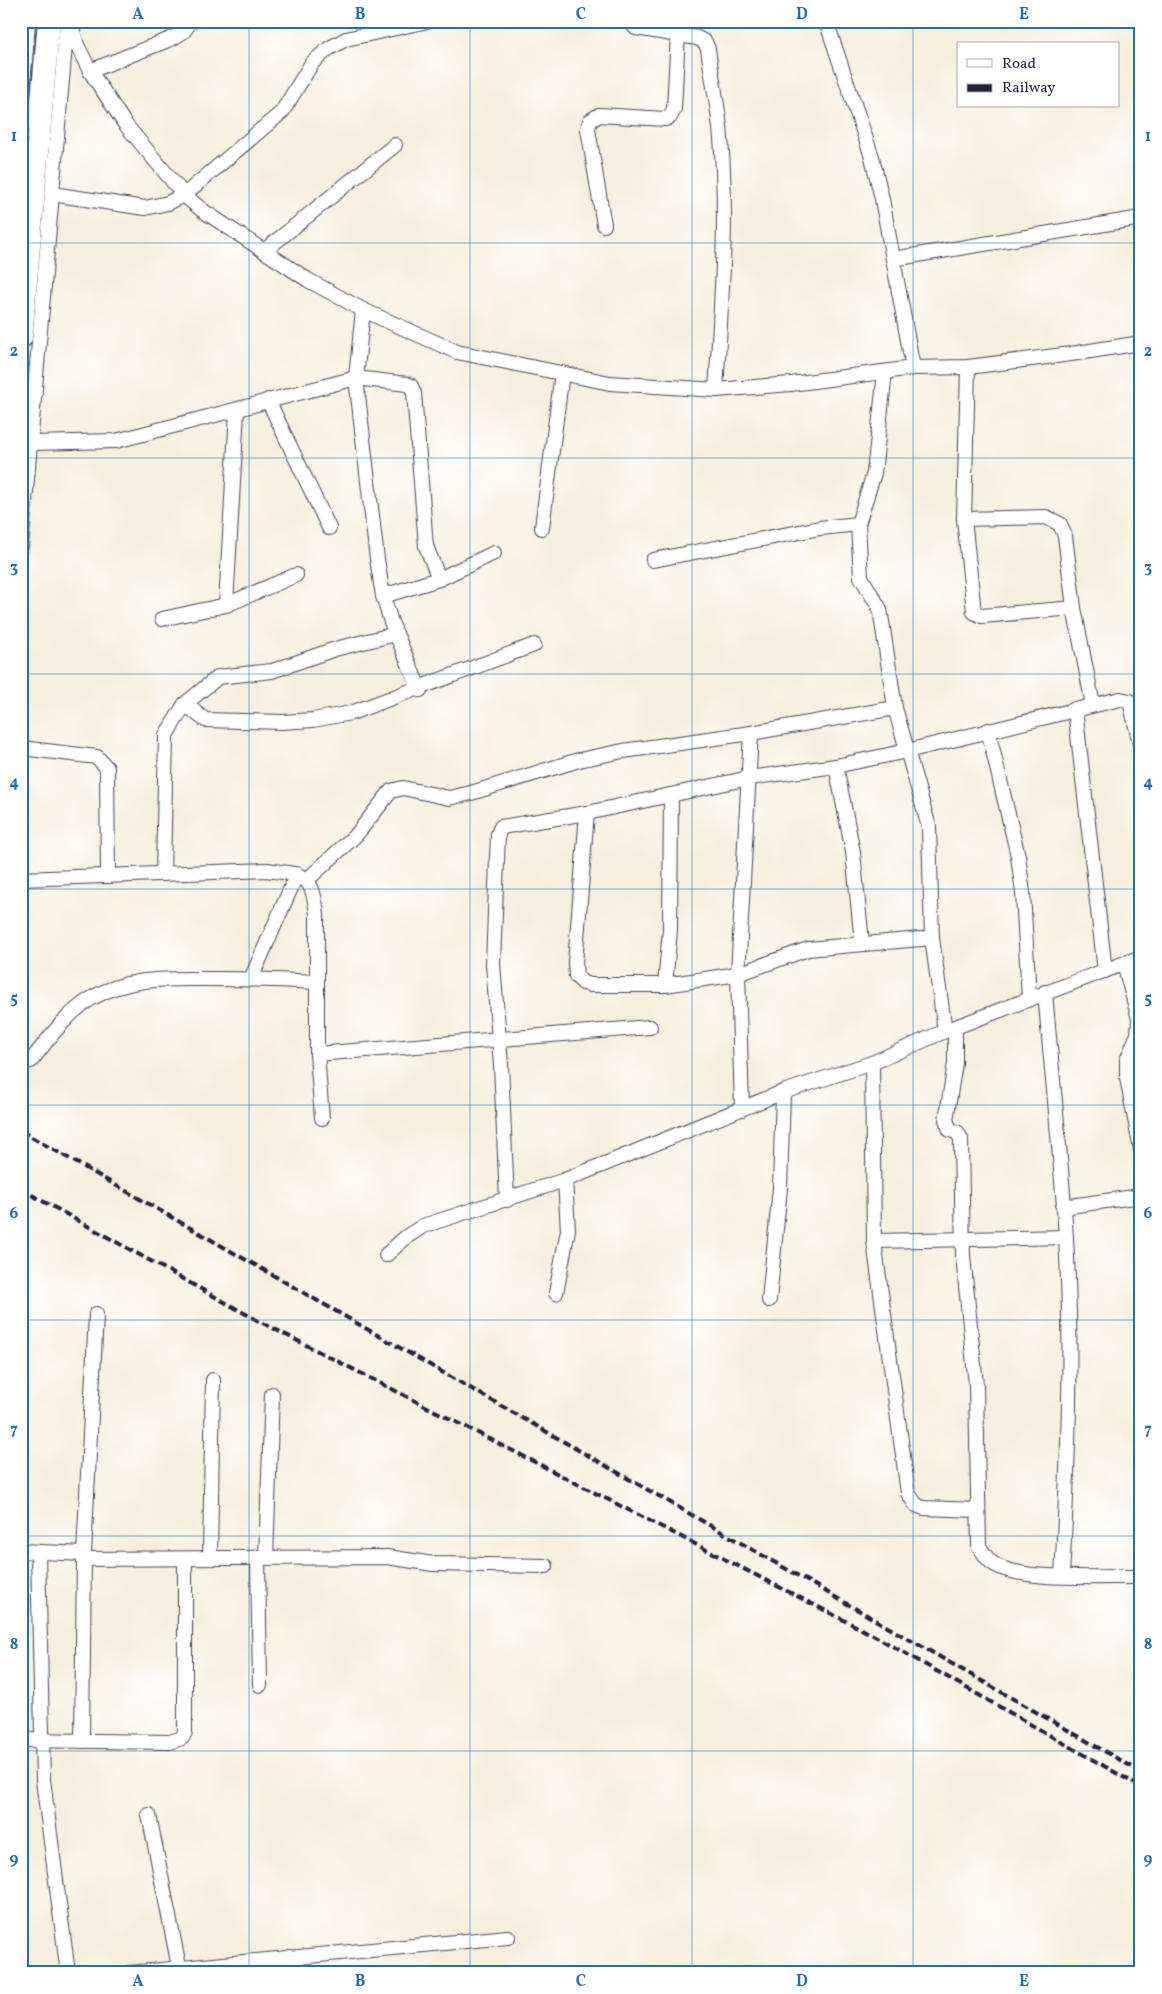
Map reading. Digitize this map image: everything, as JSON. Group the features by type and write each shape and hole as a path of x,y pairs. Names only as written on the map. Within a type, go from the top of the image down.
{"main road":[{"path":"21,337 49,21"}],"street":[{"path":"21,112 28,21"},
{"path":"68,21 90,71 125,124 184,195 202,210 308,280 363,310 457,352 610,383 716,390 791,384 913,368 968,367 1071,354 1141,342"},
{"path":"21,547 68,21"},
{"path":"90,71 173,38 184,30 191,21"},
{"path":"52,194 145,208 168,203 184,195 282,112 312,63 328,49 346,39 428,21"},
{"path":"630,21 636,28 678,33 705,42 721,138 724,199 723,270 716,390"},
{"path":"826,21 872,157 913,368"},
{"path":"604,225 588,129 590,121 600,115 665,119 670,117 674,109 678,33"},
{"path":"264,251 395,145"},
{"path":"893,259 1141,218"},
{"path":"363,310 356,378 383,596 396,634 420,690"},
{"path":"968,367 964,519 972,606 977,615 1074,608"},
{"path":"885,372 874,473 858,524 861,577 880,609 895,708 929,827 932,938 955,1062 946,1120 950,1130 957,1132 961,1139 962,1238 976,1385 979,1546 991,1562 1010,1571 1030,1575 1141,1577"},
{"path":"542,528 562,373"},
{"path":"31,444 116,440 236,411 268,400 356,378 407,384 413,388 426,546 440,579"},
{"path":"21,391 35,394"},
{"path":"268,400 329,528"},
{"path":"226,605 236,411"},
{"path":"964,519 1046,517 1060,524 1065,536 1074,608 1093,705"},
{"path":"653,560 811,530 858,524"},
{"path":"383,596 440,579 494,553"},
{"path":"162,618 226,605 296,576"},
{"path":"163,874 166,736 185,704 218,677 272,671 335,649 396,634"},
{"path":"185,704 205,720 282,722 351,714 420,690 534,645"},
{"path":"507,1200 500,1039 493,955 499,830 507,824 587,813 749,778 836,766 907,751 1120,698 1130,701 1141,748"},
{"path":"251,979 302,877 356,834 391,791 403,788 449,798 471,794 588,758 623,751 751,733 895,708"},
{"path":"1075,709 1105,971"},
{"path":"988,730 1018,856 1023,893 1029,998"},
{"path":"742,1109 738,974 751,733"},
{"path":"21,748 97,757 107,768 108,876"},
{"path":"836,766 854,852 862,943"},
{"path":"665,985 670,930 671,795"},
{"path":"587,813 576,976 583,983 591,985 665,985 738,974 808,949 932,938"},
{"path":"21,880 267,870 302,877 314,892 317,914 317,1054 322,1118"},
{"path":"386,1255 406,1236 423,1226 566,1180 783,1092 872,1063 950,1029 1141,957"},
{"path":"1124,964 1139,1019 1138,1034 1127,1060 1127,1078 1141,1150"},
{"path":"31,1061 64,1019 91,999 120,985 154,978 317,982"},
{"path":"1045,992 1066,1237 1069,1313 1068,1450 1062,1576"},
{"path":"317,1054 650,1027"},
{"path":"872,1063 874,1241 908,1493 916,1505 924,1508 978,1510"},
{"path":"769,1300 780,1188 783,1092"},
{"path":"556,1293 568,1230 566,1180"},
{"path":"1063,1207 1141,1196"},
{"path":"874,1241 1066,1237"},
{"path":"82,1741 84,1556 96,1314"},
{"path":"210,1558 213,1380"},
{"path":"260,1684 262,1557 272,1394"},
{"path":"21,1551 84,1556 185,1559 387,1557 433,1564 546,1566"},
{"path":"38,1552 41,1739 46,1812 68,1973"},
{"path":"21,1740 170,1742 182,1738 185,1732 185,1559"},
{"path":"148,1815 179,1968"},
{"path":"129,1973 179,1968 195,1969 290,1957 508,1937"},
{"path":"290,1957 292,1973"}],"railway":[{"path":"21,1131 1141,1772"},
{"path":"21,1189 255,1319 873,1635 1141,1787"}]}
